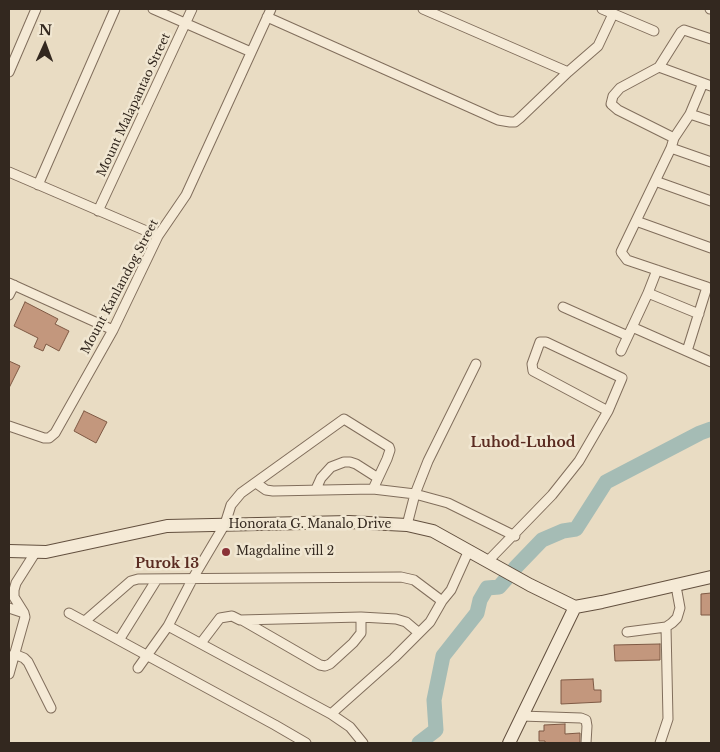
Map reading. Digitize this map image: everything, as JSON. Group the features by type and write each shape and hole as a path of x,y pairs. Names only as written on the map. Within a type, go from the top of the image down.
{"street":[{"path":"9,72 36,9"},
{"path":"38,185 115,9"},
{"path":"153,9 251,52"},
{"name":"Mount Malapantao Street","path":"98,212 192,9"},
{"path":"423,9 568,72"},
{"path":"602,9 654,31"},
{"path":"269,13 498,120 510,122 515,122 520,118 598,46 613,14"},
{"name":"Mount Kanlandog Street","path":"9,426 49,438 55,433 113,330 158,236 186,194 269,13"},
{"path":"674,138 618,110 611,104 613,96 620,88 658,67 684,30 711,39"},
{"path":"658,67 707,84 674,138 621,252 627,260 707,287 687,351"},
{"path":"690,114 711,121"},
{"path":"671,148 711,162"},
{"path":"9,172 98,212 158,236"},
{"path":"655,181 711,201"},
{"path":"636,221 711,248"},
{"path":"621,351 657,270"},
{"path":"9,295 11,284 113,330"},
{"path":"648,293 699,314"},
{"path":"564,307 628,336"},
{"path":"632,327 711,362"},
{"path":"488,562 515,536 552,495 579,461 608,411 622,378 546,342 540,342 532,364 533,371 608,411"},
{"path":"407,525 415,494 428,461 476,364"},
{"path":"138,668 168,626 224,524 231,505 241,492 344,419 389,447 388,454 373,489"},
{"path":"316,489 321,478 331,467 344,462 356,464 378,478"},
{"path":"256,482 266,490 273,491 373,489 415,494 454,506 515,536"},
{"name":"Honorata G. Manalo Drive","path":"9,552 35,553 168,526 349,522 407,525 433,531 488,562 576,607"},
{"path":"331,714 394,658 430,622 451,590 469,550"},
{"path":"9,674 25,617 14,597 14,590 16,583 35,553"},
{"path":"85,622 133,580 402,577 414,580 442,601"},
{"path":"508,743 576,607 711,577"},
{"path":"119,640 157,579"},
{"path":"627,632 666,627 676,618 680,608 676,586"},
{"path":"9,608 24,613"},
{"path":"69,613 306,743"},
{"path":"201,643 220,618 232,616 325,666 336,659 361,633 361,618"},
{"path":"240,620 361,618 401,620 419,633"},
{"path":"168,626 331,714 350,727 363,743"},
{"path":"660,743 668,719 666,627"},
{"path":"14,654 28,662 50,708"},
{"path":"521,716 580,718 586,720 586,743"}],"building":[{"path":"25,302 58,319 55,324 69,331 59,351 46,344 43,351 34,347 38,338 14,326"},
{"path":"9,361 20,366 9,388"},
{"path":"84,411 107,422 96,443 74,431"},
{"path":"711,593 711,615 701,615 701,594"},
{"path":"660,644 660,660 615,661 614,645"},
{"path":"593,679 594,690 601,690 601,702 561,704 561,680"},
{"path":"565,724 565,734 580,733 580,743 545,743 545,741 539,741 539,731 544,731 544,725"}],"waterway":[{"path":"515,568 542,540 563,531 576,529 606,482 711,429"},
{"path":"419,743 436,730 434,700 443,656 477,613 480,600 487,588 499,587 506,579"}],"place":[{"name":"Magdaline vill 2","path":"226,552"}],"district":[{"name":"Luhod-Luhod","path":"523,443"},
{"name":"Purok 13","path":"167,564"}]}
